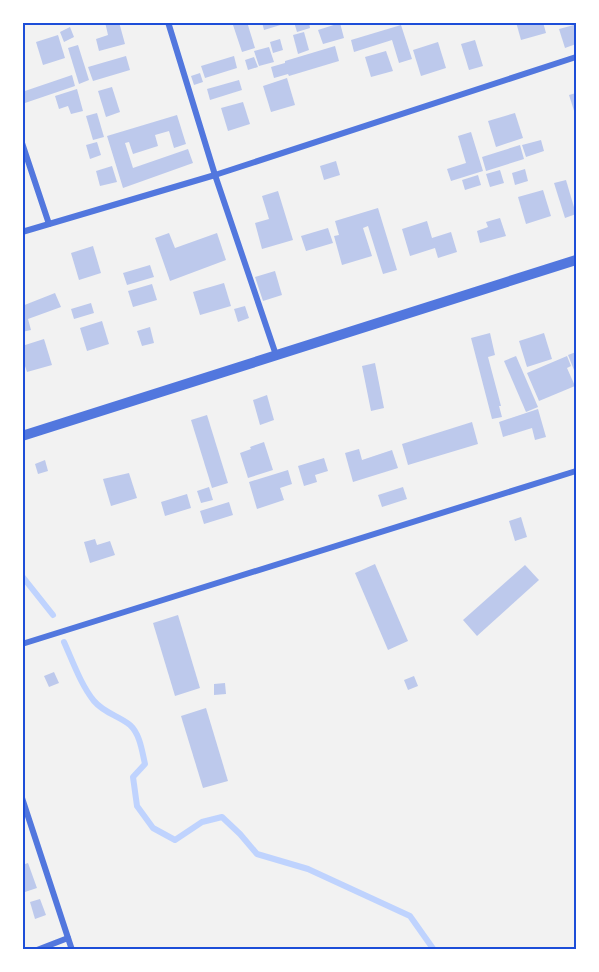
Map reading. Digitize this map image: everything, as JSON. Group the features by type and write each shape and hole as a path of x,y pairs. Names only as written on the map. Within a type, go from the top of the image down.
{"street":[{"path":"168,22 215,175 276,355"},
{"path":"22,232 215,175 576,57"},
{"path":"22,143 49,224"},
{"path":"22,435 576,260"},
{"path":"22,644 576,471"},
{"path":"23,801 72,950"},
{"path":"37,950 68,938"}],"building":[{"path":"105,22 119,22 125,44 99,51 96,39 108,35"},
{"path":"232,22 247,22 255,48 242,52"},
{"path":"262,22 287,22 287,23 264,30"},
{"path":"294,22 309,22 310,28 297,32"},
{"path":"516,22 543,22 546,33 521,40"},
{"path":"340,23 344,38 323,44 318,30"},
{"path":"401,25 412,59 399,63 392,40 354,52 351,40"},
{"path":"574,25 576,44 565,48 559,29"},
{"path":"70,27 74,37 64,42 60,32"},
{"path":"304,32 309,50 298,54 293,35"},
{"path":"58,35 65,58 43,65 36,42"},
{"path":"280,39 283,50 273,53 270,42"},
{"path":"475,40 483,66 469,70 461,44"},
{"path":"438,42 446,68 421,76 413,50"},
{"path":"78,45 89,80 79,84 68,48"},
{"path":"335,46 339,61 289,76 288,74 274,78 271,67"},
{"path":"269,47 274,62 259,66 254,51"},
{"path":"386,51 393,71 371,77 365,57"},
{"path":"126,56 130,70 93,81 88,67"},
{"path":"234,56 237,68 205,78 201,66"},
{"path":"254,57 258,67 248,70 245,60"},
{"path":"200,73 203,82 194,85 191,76"},
{"path":"72,75 75,86 22,104 22,92"},
{"path":"287,78 295,105 271,112 263,86"},
{"path":"239,80 242,90 210,100 207,89"},
{"path":"112,87 120,112 106,117 98,91"},
{"path":"77,89 83,111 71,114 68,106 59,109 55,96"},
{"path":"576,93 576,117 569,95"},
{"path":"243,102 250,124 228,131 221,108"},
{"path":"97,113 104,137 93,140 86,116"},
{"path":"515,113 523,138 496,147 488,121"},
{"path":"177,115 186,144 174,148 169,131 155,135 158,146 133,154 129,142 125,143 133,168 188,149 193,163 123,188 107,136"},
{"path":"471,132 483,171 451,181 447,169 466,163 458,136"},
{"path":"541,140 544,151 526,157 522,145"},
{"path":"97,142 101,155 90,159 86,145"},
{"path":"520,145 524,159 486,171 482,157"},
{"path":"336,161 340,175 324,180 320,166"},
{"path":"112,166 117,182 100,186 96,171"},
{"path":"525,169 528,181 515,185 512,173"},
{"path":"500,170 504,183 490,187 486,174"},
{"path":"478,175 481,185 465,190 462,180"},
{"path":"566,180 576,214 565,218 554,183"},
{"path":"543,190 551,216 526,224 518,197"},
{"path":"278,191 293,240 262,249 255,223 269,219 262,196"},
{"path":"378,208 397,270 383,274 368,226 363,228 372,256 342,265 334,236 339,235 335,221"},
{"path":"500,218 506,236 480,243 477,231 488,227 486,222"},
{"path":"427,221 432,238 451,232 457,252 438,258 435,248 410,256 402,229"},
{"path":"328,228 333,243 306,251 301,236"},
{"path":"169,233 175,248 217,233 226,260 170,281 155,238"},
{"path":"93,246 101,273 79,280 71,253"},
{"path":"150,265 154,277 127,285 123,273"},
{"path":"275,271 282,295 263,301 255,277"},
{"path":"224,283 231,306 200,315 193,292"},
{"path":"152,284 157,300 133,307 128,291"},
{"path":"55,293 61,307 28,319 31,330 22,332 22,306"},
{"path":"91,303 94,313 74,319 71,309"},
{"path":"245,306 249,318 238,322 234,309"},
{"path":"102,321 109,344 87,351 80,328"},
{"path":"150,327 154,343 142,346 137,331"},
{"path":"490,333 495,355 488,357 502,417 492,419 471,338"},
{"path":"544,333 552,359 527,367 519,341"},
{"path":"44,339 52,365 27,372 22,357 22,346"},
{"path":"576,352 576,375 568,355"},
{"path":"516,356 538,407 526,412 504,361"},
{"path":"567,356 571,366 567,368 575,386 539,401 527,373"},
{"path":"375,363 384,408 371,411 362,366"},
{"path":"267,395 274,420 260,425 253,400"},
{"path":"538,409 546,437 535,440 532,428 503,437 499,422"},
{"path":"207,415 228,483 212,488 191,420"},
{"path":"472,422 478,444 408,465 402,444"},
{"path":"264,442 273,470 248,478 240,453"},
{"path":"359,449 362,460 392,450 398,468 353,482 345,453"},
{"path":"324,458 328,471 315,475 317,482 304,486 298,466"},
{"path":"45,460 48,471 38,474 35,464"},
{"path":"288,470 292,484 280,488 284,500 257,509 249,482"},
{"path":"129,473 137,498 111,506 103,479"},
{"path":"209,487 213,500 201,503 197,491"},
{"path":"403,487 407,499 382,507 378,495"},
{"path":"187,494 191,508 165,516 161,502"},
{"path":"229,502 233,515 204,524 200,511"},
{"path":"521,517 527,537 515,541 509,521"},
{"path":"95,539 97,545 110,541 115,555 90,563 84,542"},
{"path":"375,564 408,641 388,650 355,573"},
{"path":"525,565 539,580 477,636 463,620"},
{"path":"178,615 200,688 175,696 153,623"},
{"path":"54,672 59,683 49,687 44,676"},
{"path":"414,676 418,686 408,690 404,680"},
{"path":"225,683 226,694 214,695 214,684"},
{"path":"206,708 228,781 203,788 181,716"},
{"path":"28,863 37,888 22,893 22,865"},
{"path":"40,899 46,915 35,919 30,902"}],"waterway":[{"path":"22,576 53,615"},
{"path":"64,642 89,695 102,709 130,725 136,733 145,764 133,777 137,806 153,828 175,840 202,822 222,817 257,854 308,869 410,916 434,950"}]}
